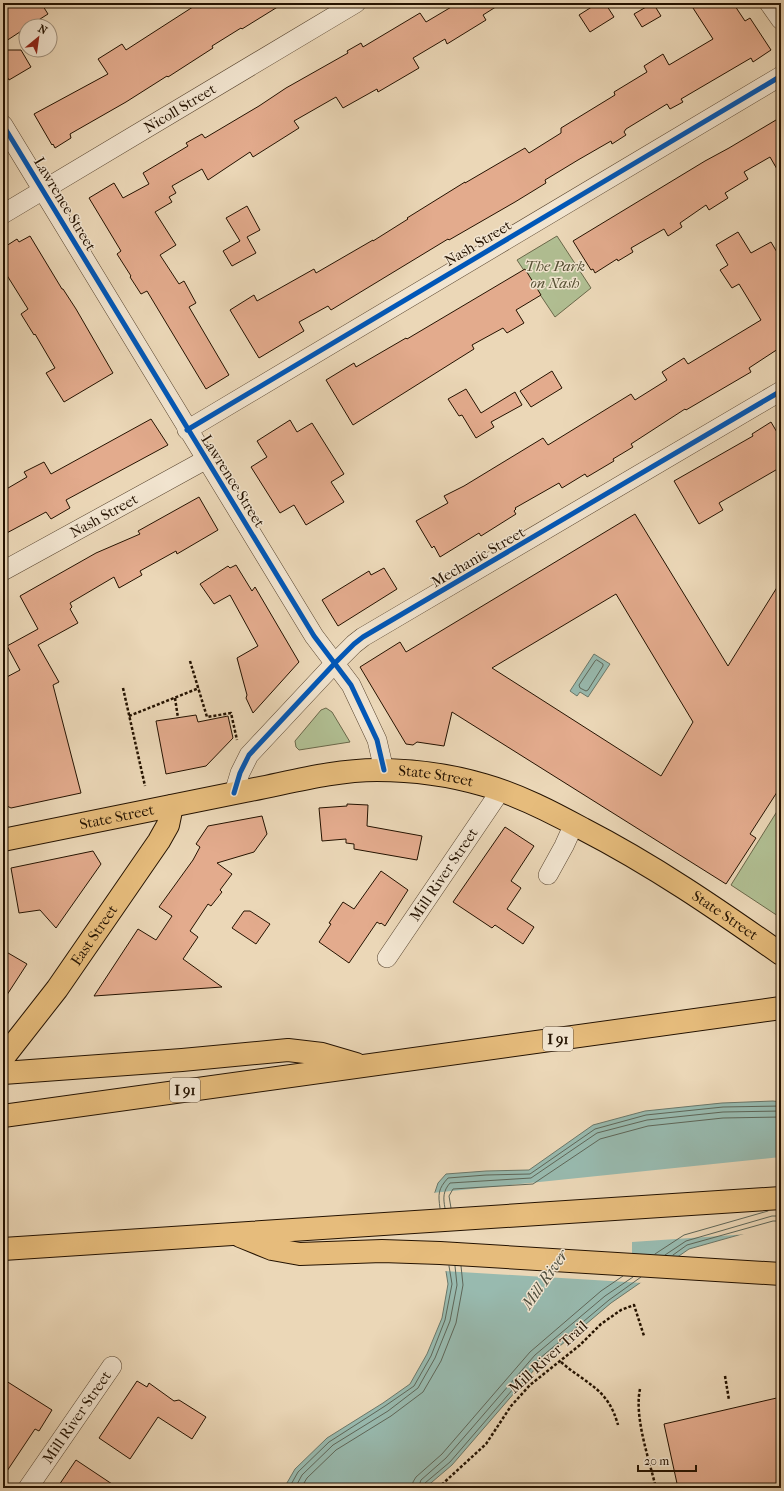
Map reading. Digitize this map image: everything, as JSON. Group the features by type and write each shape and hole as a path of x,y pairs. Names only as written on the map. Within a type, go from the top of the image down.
{"main road":[{"name":"State Street","path":"3,840 234,793 362,770 409,771 450,777 501,790 544,809 611,843 660,872 781,954"},
{"name":"East Street","path":"3,1058 57,989 160,841 168,825 172,806"},
{"name":"I 91","path":"5,1115 754,1012 778,999"},
{"path":"3,1073 182,1060 288,1050 322,1054 363,1066"},
{"path":"6,1250 781,1198"},
{"path":"235,1234 272,1249 300,1254 382,1251 428,1252 774,1274"}],"street":[{"name":"Nicoll Street","path":"3,214 356,3"},
{"path":"769,3 781,20"},
{"name":"Nash Street","path":"187,430 781,76"},
{"name":"Lawrence Street","path":"3,125 205,460 314,636 351,685 373,730 381,751 384,770"},
{"name":"Mechanic Street","path":"234,793 240,773 249,755 335,663 363,637 781,391"},
{"name":"Nash Street","path":"3,571 205,460"},
{"name":"Mill River Street","path":"386,958 501,790"},
{"path":"548,875 574,824"},
{"name":"Mill River Street","path":"28,1488 112,1366"}],"path":[{"path":"190,661 207,717 231,713 237,740"},
{"path":"123,688 145,786"},
{"path":"129,716 199,688"},
{"path":"175,698 178,718"},
{"path":"777,862 781,864"},
{"path":"561,1362 577,1375 596,1387 611,1406 618,1425"},
{"path":"725,1376 729,1400"},
{"path":"640,1389 638,1398 639,1414 656,1488"}],"green space":[{"name":"The Park on Nash","path":"557,236 591,288 555,317 517,260"},
{"path":"326,708 332,712 350,742 299,750 296,747 295,741 321,710"},
{"path":"781,805 781,918 731,885"}],"water":[{"path":"594,654 610,664 588,697 580,692 577,696 570,691"},
{"name":"Mill River","path":"781,1102 781,1224 689,1249 611,1303 541,1362 452,1465 425,1488 284,1488 295,1469 327,1438 383,1403 410,1384 427,1354 442,1318 448,1284 434,1195 438,1183 446,1174 529,1170 593,1125 645,1111 722,1103"}],"pier":[{"path":"781,1157 781,1226 749,1234 632,1242 632,1254 680,1257 643,1283 444,1271 432,1193"}],"building":[{"path":"3,3 41,3 48,14 42,18 18,18 18,33 3,43"},
{"path":"199,3 284,3 212,46 213,48 168,77 167,76 126,102 70,134 71,138 55,148 53,144 52,145 34,114 108,74 98,59 122,44 126,50"},
{"path":"458,3 502,3 483,15 486,20 447,44 445,39 413,58 419,68 378,92 377,89 343,108 336,97 294,121 299,128 253,157 250,152 208,180 202,169 172,186 176,193 169,197 172,202 155,212 176,245 160,255 179,284 184,281 196,303 189,307 229,375 206,389 147,291 141,294 130,277 131,276 117,254 121,251 89,198 114,183 123,198 149,184 143,173 188,146 186,143 202,134 205,138 286,88 348,53 347,51 361,43 363,47 420,13 426,22"},
{"path":"598,3 605,3 614,17 590,32 579,15"},
{"path":"653,3 661,16 642,27 634,14"},
{"path":"701,3 733,3 745,21 750,18 771,50 753,62 751,58 681,99 683,102 670,109 667,104 626,129 624,132 626,135 612,144 611,141 578,160 545,180 546,183 515,202 449,240 448,239 331,310 328,306 299,322 304,331 259,358 230,310 254,295 257,301 314,269 316,273 373,241 465,182 525,148 529,153 561,133 561,128 615,95 614,92 647,72 644,66 663,54 669,65 713,39 693,8"},
{"path":"3,50 18,50 18,58 26,58 31,67 9,80 3,70"},
{"path":"781,117 781,176 770,157 744,172 748,179 725,193 728,198 709,210 706,205 680,223 682,227 668,236 664,229 631,248 633,252 618,261 617,259 595,273 593,269 591,270 573,241"},
{"path":"247,206 260,230 247,237 256,253 232,266 223,251 240,241 226,218"},
{"path":"738,232 751,253 771,242 781,259 781,347 749,368 751,372 686,410 685,409 631,444 633,447 613,459 614,461 587,477 585,474 562,488 559,483 515,508 516,509 514,511 516,514 481,536 479,533 440,557 434,546 432,548 416,521 448,503 444,496 464,486 543,438 548,445 631,394 635,400 667,380 662,372 684,358 688,364 761,320 739,284 732,288 720,270 728,265 716,245"},
{"path":"30,236 76,309 113,373 64,402 46,373 55,368 21,314 28,309 3,269 3,248 17,239 19,242"},
{"path":"525,269 541,295 516,310 524,323 507,333 503,328 472,345 474,349 353,425 326,380 354,363 356,367 406,338 407,339"},
{"path":"552,371 562,388 531,407 520,391"},
{"path":"466,389 481,413 515,392 522,405 491,422 494,427 476,438 462,415 459,416 448,399"},
{"path":"151,419 168,445 66,500 70,508 51,519 46,512 3,535 3,491 27,477 24,472 44,462 51,474"},
{"path":"290,420 297,432 312,423 344,474 331,482 344,502 306,525 294,505 280,513 251,467 267,457 257,441"},
{"path":"771,422 781,439 781,467 719,503 723,510 699,524 674,481 753,436 752,434"},
{"path":"199,497 218,530 177,554 176,551 140,571 142,575 119,588 114,577 70,603 72,607 70,609 78,623 38,645 59,682 53,685 81,793 11,808 3,804 3,679 20,670 7,646 38,629 20,596 96,553 140,534 138,531"},
{"path":"635,514 728,666 781,581 781,786 750,834 756,838 726,884 452,712 444,746 417,742 413,745 406,744 360,667 400,642 406,652","holes":["616,594 693,722 661,776 492,668"]},
{"path":"236,565 252,591 255,587 299,662 253,713 246,698 247,695 237,658 258,646 230,595 214,604 200,584 228,566 230,568"},
{"path":"384,568 397,589 338,626 322,600 369,571 371,575"},
{"path":"196,715 198,722 228,716 233,738 206,766 166,774 156,721"},
{"path":"347,804 368,805 367,826 422,836 417,860 354,849 354,844 346,843 346,839 322,841 319,808 347,806"},
{"path":"262,816 267,834 254,852 217,863 232,874 220,890 222,892 211,906 208,904 190,931 198,937 183,959 222,987 94,996 138,929 156,940 172,916 159,907 193,860 200,847 196,844 208,826"},
{"path":"505,827 534,846 511,881 521,888 507,909 534,927 523,944 495,925 492,928 453,902"},
{"path":"93,851 101,864 56,928 40,910 19,913 11,868"},
{"path":"381,871 408,890 385,926 377,922 349,963 319,942 331,924 329,923 343,902 354,909"},
{"path":"244,911 250,911 270,924 256,944 232,928"},
{"path":"3,950 27,964 3,1001"},
{"path":"3,1379 52,1410 39,1431 35,1429 3,1477"},
{"path":"137,1381 147,1387 149,1383 174,1401 179,1400 206,1417 192,1439 158,1417 130,1459 99,1438"},
{"path":"781,1397 781,1488 678,1488 664,1424"},
{"path":"76,1460 118,1488 57,1488"}],"cycle path":[{"path":"187,430 781,76"},
{"path":"3,125 314,636 351,685 377,740 384,770"},
{"path":"234,793 240,773 249,755 335,663 363,637 781,391"}]}
